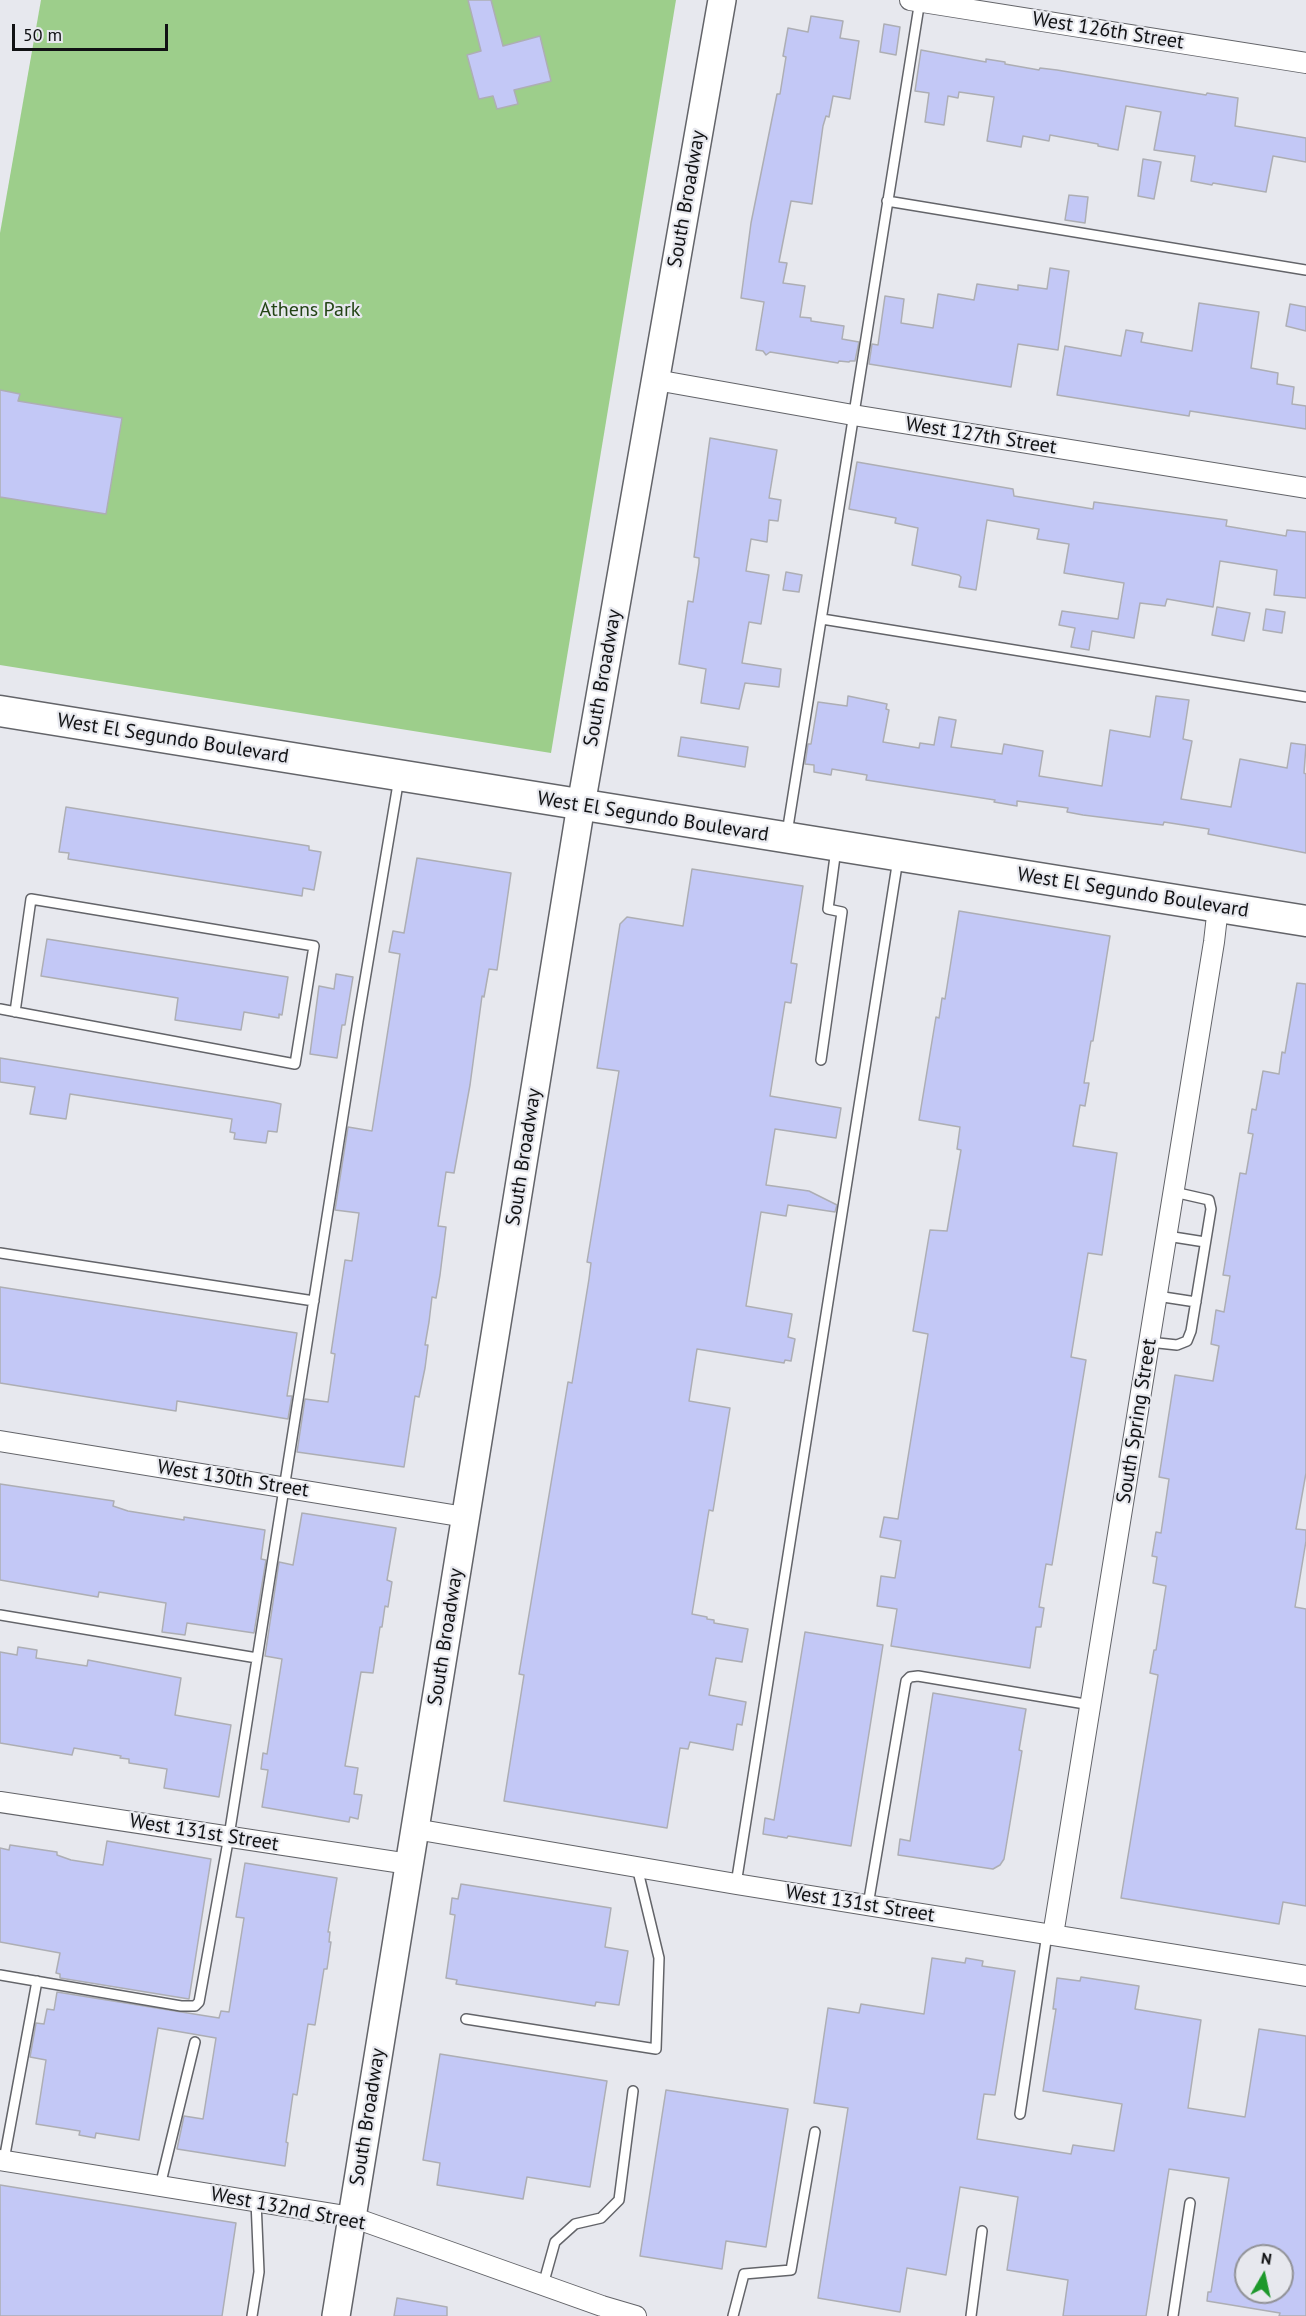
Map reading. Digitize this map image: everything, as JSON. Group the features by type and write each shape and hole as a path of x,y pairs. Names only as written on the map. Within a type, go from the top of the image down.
{"main road":[{"name":"South Broadway","path":"336,2316 581,805 722,0"},
{"name":"West El Segundo Boulevard","path":"0,711 1306,921"}],"street":[{"name":"West 126th Street","path":"917,0 1306,63"},
{"name":"West 127th Street","path":"656,380 853,415 1306,488"},
{"name":"South Spring Street","path":"1050,1935 1091,1705 1218,907"},
{"name":"West 130th Street","path":"0,1441 465,1517"},
{"name":"West 131st Street","path":"0,1802 409,1864"},
{"name":"West 131st Street","path":"415,1829 736,1884 1306,1976"},
{"name":"West 132nd Street","path":"2,2160 352,2217 636,2316"}],"lane":[{"path":"786,838 917,0"},
{"path":"887,201 1306,270"},
{"path":"822,619 1306,697"},
{"path":"0,1976 181,2006 195,2006 199,2002 229,1836 356,1032 400,776"},
{"path":"821,1060 842,912 828,909 836,846"},
{"path":"736,1884 899,856"},
{"path":"0,1009 15,1012 295,1064 314,946 31,899 15,1012"},
{"path":"1306,916 1306,921"},
{"path":"1149,1342 1177,1345 1186,1341 1191,1331 1196,1302 1211,1209 1209,1200 1174,1192"},
{"path":"1167,1236 1205,1242"},
{"path":"0,1252 314,1301"},
{"path":"1157,1296 1196,1302"},
{"path":"0,1615 257,1658"},
{"path":"868,1905 906,1681 910,1677 918,1676 1091,1705"},
{"path":"466,2019 657,2049 660,1958 637,1867"},
{"path":"1020,2114 1050,1935"},
{"path":"2,2160 37,1981"},
{"path":"160,2186 195,2042"},
{"path":"543,2285 555,2242 575,2223 601,2218 619,2200 633,2091"},
{"path":"733,2316 744,2274 791,2270 815,2132"},
{"path":"252,2316 259,2272 256,2201"},
{"path":"1173,2316 1190,2204"},
{"path":"971,2316 982,2231"}],"green space":[{"name":"Athens Park","path":"41,0 676,0 551,753 0,665 0,233"}],"building":[{"path":"468,0 491,0 503,46 540,36 551,81 514,90 518,104 497,109 493,96 479,99 467,55 481,51"},
{"path":"811,16 843,21 840,38 859,41 850,99 833,96 829,117 826,116 823,126 812,204 791,201 779,262 787,263 783,283 805,286 800,317 844,326 842,339 859,342 855,361 849,362 839,361 838,363 770,352 766,355 763,351 756,350 764,302 741,298 751,223 777,94 780,94 788,28 808,32"},
{"path":"884,24 900,27 896,55 880,52"},
{"path":"921,50 986,62 986,59 1039,70 1040,68 1057,70 1206,95 1207,93 1238,98 1235,126 1306,138 1306,162 1273,156 1266,192 1191,181 1195,156 1154,150 1161,112 1126,106 1118,150 1050,135 1049,141 1023,136 1021,147 987,141 994,97 959,92 958,98 948,96 944,125 925,122 929,93 915,91"},
{"path":"1143,159 1161,162 1154,199 1138,196"},
{"path":"1069,195 1088,197 1085,223 1065,220"},
{"path":"1050,268 1069,271 1058,350 1018,344 1011,387 869,364 872,344 878,345 885,296 904,299 901,323 933,328 938,294 974,300 977,284 1018,290 1018,285 1047,289"},
{"path":"1199,303 1259,312 1251,368 1278,373 1277,384 1294,387 1292,404 1306,406 1306,429 1190,411 1189,416 1057,395 1065,346 1121,356 1126,330 1143,333 1141,342 1192,351"},
{"path":"1290,304 1306,307 1306,331 1286,326"},
{"path":"0,390 20,394 18,401 122,418 106,514 0,497"},
{"path":"710,438 777,450 769,498 781,500 778,521 769,520 767,542 751,539 746,571 769,575 761,624 749,622 742,663 781,669 779,687 745,683 739,709 701,703 706,669 679,664 688,601 693,602 699,563 699,558 694,557"},
{"path":"857,462 1013,489 1014,496 1093,509 1094,502 1227,520 1226,526 1286,536 1287,530 1306,532 1306,598 1274,595 1277,570 1220,561 1213,607 1167,599 1165,606 1140,603 1134,638 1092,631 1089,650 1071,647 1075,628 1059,625 1062,611 1118,619 1124,583 1064,573 1069,544 1037,539 1039,529 987,520 976,590 959,587 961,577 959,575 912,565 918,528 895,523 896,518 849,509"},
{"path":"786,572 802,575 799,592 783,590"},
{"path":"1217,607 1250,613 1244,641 1212,635"},
{"path":"1266,609 1285,612 1282,633 1263,630"},
{"path":"848,696 887,704 886,709 889,710 883,742 919,748 920,743 934,745 939,717 956,720 951,747 1002,754 1004,744 1043,751 1039,776 1102,786 1110,730 1150,737 1156,696 1189,700 1183,739 1192,741 1181,799 1231,807 1240,759 1287,768 1291,743 1306,745 1304,773 1306,774 1306,853 1208,834 1209,829 1164,822 1163,825 1083,815 1067,812 1068,808 1017,801 1017,806 994,802 995,800 866,780 867,775 832,769 831,775 814,772 814,765 805,764 818,702 847,706"},
{"path":"681,737 748,747 745,767 678,756"},
{"path":"66,807 309,846 309,850 321,852 314,890 303,888 302,896 68,859 69,853 59,852"},
{"path":"417,858 511,873 497,970 489,969 484,997 482,996 470,1085 454,1173 446,1172 438,1226 446,1227 440,1275 436,1298 432,1297 425,1345 428,1345 425,1368 419,1397 415,1396 404,1467 297,1452 305,1399 328,1402 335,1354 331,1353 345,1260 352,1261 359,1213 335,1210 348,1127 372,1131 400,954 389,952 393,931 404,933"},
{"path":"692,869 803,886 791,963 797,964 791,1003 785,1002 770,1096 841,1108 836,1138 775,1129 766,1185 809,1191 837,1205 835,1212 788,1205 786,1216 761,1212 746,1306 792,1314 788,1337 795,1339 791,1361 785,1360 784,1363 697,1349 689,1401 730,1408 713,1511 709,1510 692,1614 707,1617 707,1619 714,1620 714,1623 748,1629 742,1662 716,1658 709,1695 746,1702 742,1725 737,1724 733,1750 690,1742 688,1749 680,1748 667,1828 504,1801 524,1675 519,1674 568,1382 572,1383 591,1263 587,1262 619,1071 597,1068 620,924 627,917 683,926"},
{"path":"959,911 1110,936 1084,1083 1089,1083 1085,1106 1080,1105 1073,1146 1117,1153 1102,1255 1088,1253 1071,1357 1086,1360 1052,1565 1046,1564 1039,1607 1044,1608 1041,1627 1036,1627 1030,1668 891,1646 897,1609 877,1606 881,1576 895,1578 901,1541 880,1537 884,1517 898,1519 928,1334 913,1331 930,1230 947,1231 961,1150 957,1149 960,1127 919,1120 936,1017 939,1018 942,998 945,999"},
{"path":"47,939 288,977 282,1015 279,1014 279,1018 244,1012 241,1030 175,1020 178,998 41,976"},
{"path":"336,974 353,977 337,1058 310,1054 319,986 334,989"},
{"path":"1297,983 1306,984 1306,1473 1296,1529 1306,1530 1306,1541 1295,1607 1306,1609 1306,1906 1283,1902 1279,1924 1121,1898 1158,1675 1150,1673 1166,1586 1153,1583 1157,1557 1152,1556 1156,1532 1161,1533 1169,1479 1159,1477 1175,1375 1213,1381 1219,1346 1211,1344 1216,1310 1224,1312 1230,1276 1223,1275 1240,1173 1246,1174 1253,1134 1248,1133 1252,1109 1256,1110 1263,1071 1279,1074 1282,1052 1285,1053"},
{"path":"0,1058 281,1104 277,1132 268,1131 266,1143 234,1139 235,1133 230,1132 232,1119 70,1094 66,1119 30,1114 35,1087 0,1082"},
{"path":"0,1287 297,1333 287,1396 292,1396 288,1419 177,1401 176,1411 0,1383"},
{"path":"0,1484 114,1501 113,1506 128,1511 265,1530 261,1559 266,1560 254,1633 187,1623 185,1635 162,1632 166,1603 99,1592 98,1597 0,1580"},
{"path":"302,1513 396,1528 387,1580 392,1582 388,1607 385,1606 382,1627 380,1627 373,1673 361,1672 345,1766 358,1768 354,1794 362,1795 358,1819 350,1817 349,1822 262,1807 268,1770 261,1769 263,1753 267,1754 282,1659 265,1656 279,1562 293,1565"},
{"path":"805,1632 883,1645 851,1846 763,1834 765,1818 774,1820"},
{"path":"18,1647 37,1650 36,1658 87,1666 88,1660 181,1678 175,1715 231,1725 219,1797 164,1788 167,1769 129,1763 129,1759 120,1758 121,1756 74,1748 72,1755 0,1743 0,1652 17,1655"},
{"path":"933,1693 1026,1709 1019,1750 1022,1751 1004,1859 993,1869 898,1855 900,1839 910,1841"},
{"path":"107,1841 211,1859 189,1999 60,1978 60,1974 56,1973 60,1953 0,1942 0,1848 9,1850 10,1845 57,1852 57,1855 71,1860 103,1865"},
{"path":"245,1863 337,1878 328,1932 330,1932 329,1942 331,1942 327,1969 324,1969 315,2025 308,2024 297,2095 293,2094 285,2166 177,2149 184,2116 203,2119 216,2038 158,2028 139,2140 96,2133 95,2138 79,2135 80,2131 36,2124 46,2060 30,2057 36,2023 44,2024 47,2009 54,2010 57,1992 219,2018 221,2011 229,2012 244,1918 236,1917"},
{"path":"461,1884 611,1908 605,1947 628,1951 619,2005 596,2002 595,2006 456,1984 457,1980 446,1978 455,1915 450,1914 452,1898 458,1899"},
{"path":"932,1958 965,1963 966,1958 983,1961 982,1966 1015,1971 995,2095 984,2094 977,2139 1071,2154 1073,2145 1114,2151 1122,2104 1043,2091 1056,2009 1053,2009 1057,1978 1080,1981 1081,1977 1139,1986 1135,2009 1201,2020 1188,2108 1245,2117 1259,2029 1306,2036 1306,2316 1279,2316 1280,2313 1207,2301 1208,2292 1211,2292 1229,2178 1169,2169 1146,2316 1063,2316 1068,2280 1007,2270 1018,2197 960,2187 946,2275 907,2268 900,2312 818,2298 848,2108 814,2103 828,2008 859,2013 861,2004 924,2014"},
{"path":"440,2054 607,2081 590,2187 527,2177 523,2199 437,2185 440,2163 423,2160"},
{"path":"666,2090 788,2109 766,2247 726,2241 722,2269 640,2256"},
{"path":"0,2185 236,2223 222,2316 0,2316"},
{"path":"397,2298 447,2307 447,2316 394,2316"}]}
